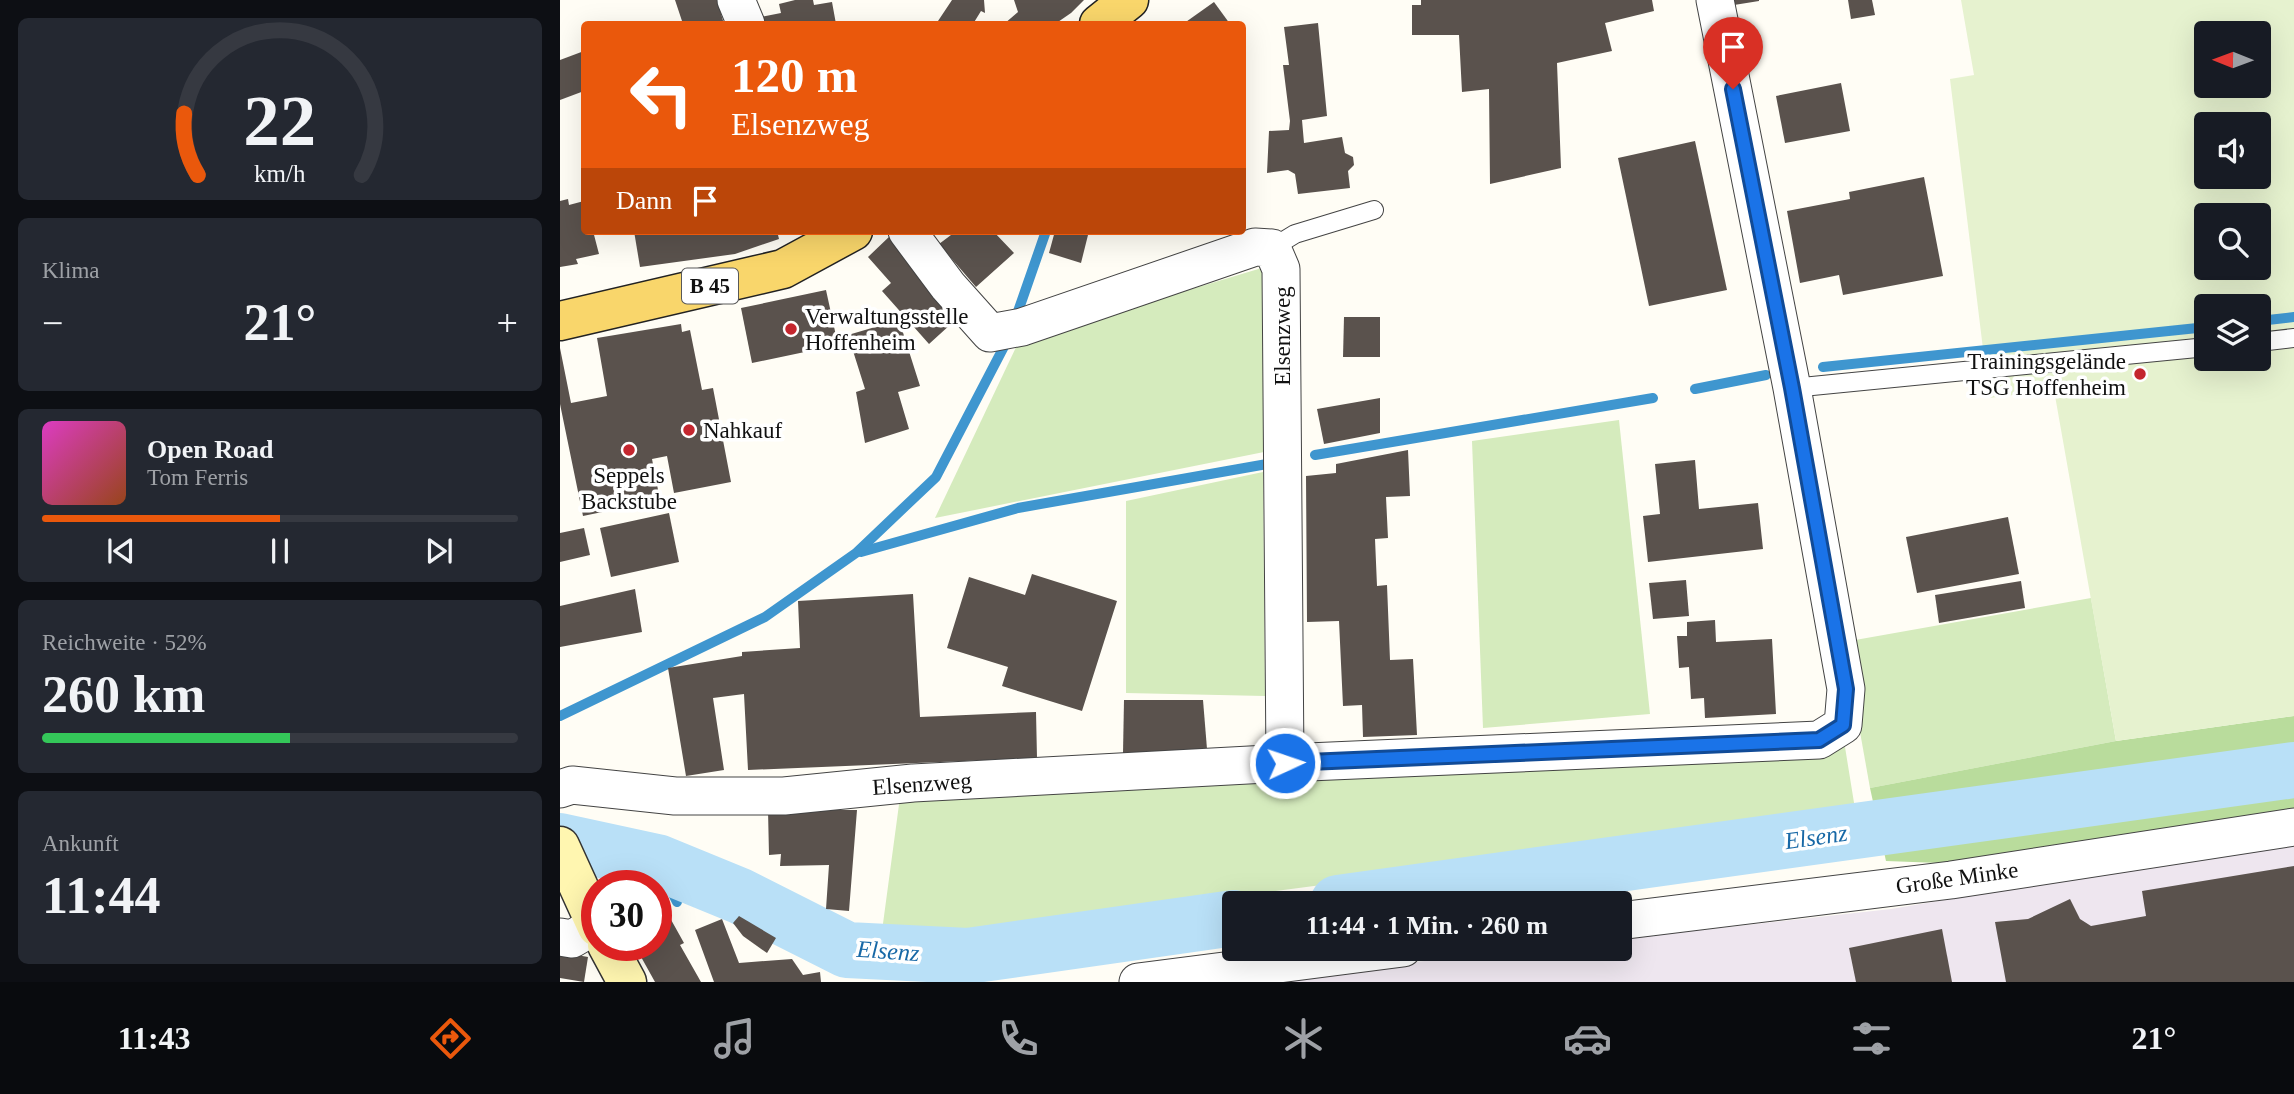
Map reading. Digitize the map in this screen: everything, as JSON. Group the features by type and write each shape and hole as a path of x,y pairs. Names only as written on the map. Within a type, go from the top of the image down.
{"main road":[{"path":"1103,21 1129,0"},
{"name":"B 45","path":"560,321 783,269 846,235"},
{"path":"560,846 581,893"},
{"path":"616,961 627,982"}],"street":[{"path":"736,0 745,21"},
{"name":"Elsenzweg","path":"560,789 572,785 675,796 785,796 913,783 1285,763 1819,740 1843,725 1846,689 1792,388 1715,0"},
{"path":"910,235 948,286 1006,330 1255,247 1272,248"},
{"name":"Elsenzweg","path":"1272,248 1282,270 1285,763"},
{"name":"Große Minke","path":"1632,919 1951,880 2294,827"},
{"path":"560,937 572,939 581,934"},
{"path":"1138,982 1302,961"}],"lane":[{"path":"1272,248 1295,234 1374,209"},
{"path":"2271,341 2294,338"},
{"path":"1792,388 2194,348"}],"shaded area":[{"path":"2294,841 2294,982 1249,980 1424,961 1632,961 1632,938 1891,909"}],"green space":[{"name":"Trainingsgelände TSG Hoffenheim","path":"1961,0 2294,0 2294,716 2116,741 2054,390 1989,398 1950,79 1974,75"},
{"path":"1265,267 1264,452 935,518 1019,341"},
{"path":"1619,420 1650,714 1483,728 1472,441"},
{"path":"1263,472 1265,696 1126,693 1126,501"},
{"path":"2091,598 2116,741 1870,788 1844,642"},
{"path":"2294,716 2294,841 2127,870 1886,861 1870,788 2116,741"},
{"path":"1845,747 1856,815 1275,891 1222,891 1222,900 971,946 882,931 900,797"}],"building":[{"path":"675,0 717,0 723,21 682,21"},
{"path":"795,0 813,0 814,5 832,2 835,21 762,21 761,17 781,13 779,4"},
{"path":"952,0 984,0 985,13 981,11 975,21 938,21"},
{"path":"1014,0 1084,0 1059,21 1008,21 1018,12"},
{"path":"1421,0 1652,0 1654,11 1605,23 1612,51 1557,63 1561,168 1490,184 1489,89 1462,92 1459,35 1412,35 1412,5 1421,5"},
{"path":"1734,0 1759,0 1759,1 1734,5"},
{"path":"1848,0 1872,0 1875,15 1851,19"},
{"path":"1214,2 1228,21 1187,21"},
{"path":"1318,23 1327,116 1302,120 1304,143 1342,137 1345,153 1353,157 1354,165 1348,171 1350,188 1298,194 1295,174 1288,170 1267,173 1269,131 1289,130 1283,65 1289,65 1284,27"},
{"path":"581,52 581,92 560,100 560,60"},
{"path":"1841,83 1850,131 1785,143 1776,96"},
{"path":"1695,141 1727,290 1649,306 1618,158"},
{"path":"1924,177 1943,276 1843,295 1839,275 1800,283 1787,211 1850,199 1849,192"},
{"path":"568,199 569,205 581,202 581,235 594,235 599,254 576,259 578,264 560,267 560,201"},
{"path":"635,235 778,235 779,239 735,254 640,267"},
{"path":"891,235 962,314 929,344 882,291 891,283 868,257"},
{"path":"951,235 997,235 1014,253 976,287 939,244"},
{"path":"1054,235 1088,235 1081,263 1049,253"},
{"path":"826,290 838,345 752,363 741,308"},
{"path":"1344,317 1380,317 1380,357 1343,357"},
{"path":"899,320 920,386 898,392 909,429 865,443 856,392 865,389 848,335"},
{"path":"681,324 682,332 690,330 702,390 713,388 731,482 674,493 667,456 652,459 660,500 583,516 560,404 560,348 571,403 607,396 597,338"},
{"path":"1380,398 1380,433 1324,444 1317,409"},
{"path":"1408,450 1410,496 1386,497 1388,538 1375,539 1377,586 1387,585 1390,660 1413,659 1417,735 1363,737 1362,705 1343,706 1339,621 1307,622 1306,476 1336,473 1336,464"},
{"path":"1695,460 1699,509 1758,503 1763,549 1648,562 1643,516 1660,514 1655,464"},
{"path":"669,513 679,562 611,577 600,528"},
{"path":"2008,517 2019,574 1917,593 1906,537"},
{"path":"584,528 590,555 560,562 560,533"},
{"path":"1032,574 1117,601 1082,711 1002,686 1008,667 947,648 969,577 1025,595"},
{"path":"1686,580 1689,616 1653,619 1649,583"},
{"path":"2021,581 2025,608 1939,623 1935,595"},
{"path":"635,589 642,632 560,647 560,606"},
{"path":"913,594 920,717 1036,712 1037,758 748,770 744,694 713,698 724,770 686,776 668,668 742,656 742,652 800,648 798,601"},
{"path":"1715,620 1716,642 1772,639 1776,714 1705,718 1704,698 1691,699 1689,667 1679,668 1677,636 1687,636 1687,622"},
{"path":"1124,700 1203,700 1207,749 1123,753"},
{"path":"768,810 857,810 849,911 826,909 829,865 780,866 781,854 769,855"},
{"path":"2294,866 2294,982 2006,982 1995,922 2028,919 2070,899 2080,919 2091,926 2146,916 2142,891"},
{"path":"739,916 776,938 767,953 743,936 733,923"},
{"path":"722,919 739,963 792,959 803,975 820,972 821,982 714,982 695,930"},
{"path":"672,922 684,943 680,945 701,982 655,982 643,961 672,961"},
{"path":"1942,929 1952,982 1856,982 1849,948"},
{"path":"560,952 581,956 581,961 587,961 584,982 560,978"}],"waterway":[{"path":"1015,320 1045,235"},
{"path":"2271,320 2294,317"},
{"path":"1823,367 2194,328"},
{"path":"560,716 765,617 856,553 936,477 1009,337"},
{"path":"1695,389 1766,375"},
{"path":"1315,455 1653,398"},
{"path":"861,552 1018,508 1267,464"},
{"name":"Elsenz","path":"1424,891 2294,770"},
{"name":"Elsenz","path":"560,841 657,862 740,896 847,950 968,956 1222,920"},
{"path":"657,862 677,902"}],"place":[{"name":"Verwaltungsstelle Hoffenheim","path":"791,329"},
{"name":"Trainingsgelände TSG Hoffenheim","path":"2140,374"},
{"name":"Nahkauf","path":"689,430"},
{"name":"Seppels Backstube","path":"629,450"}],"route":[{"path":"1285,763 1819,740 1843,725 1846,689 1792,388 1733,89"}]}
